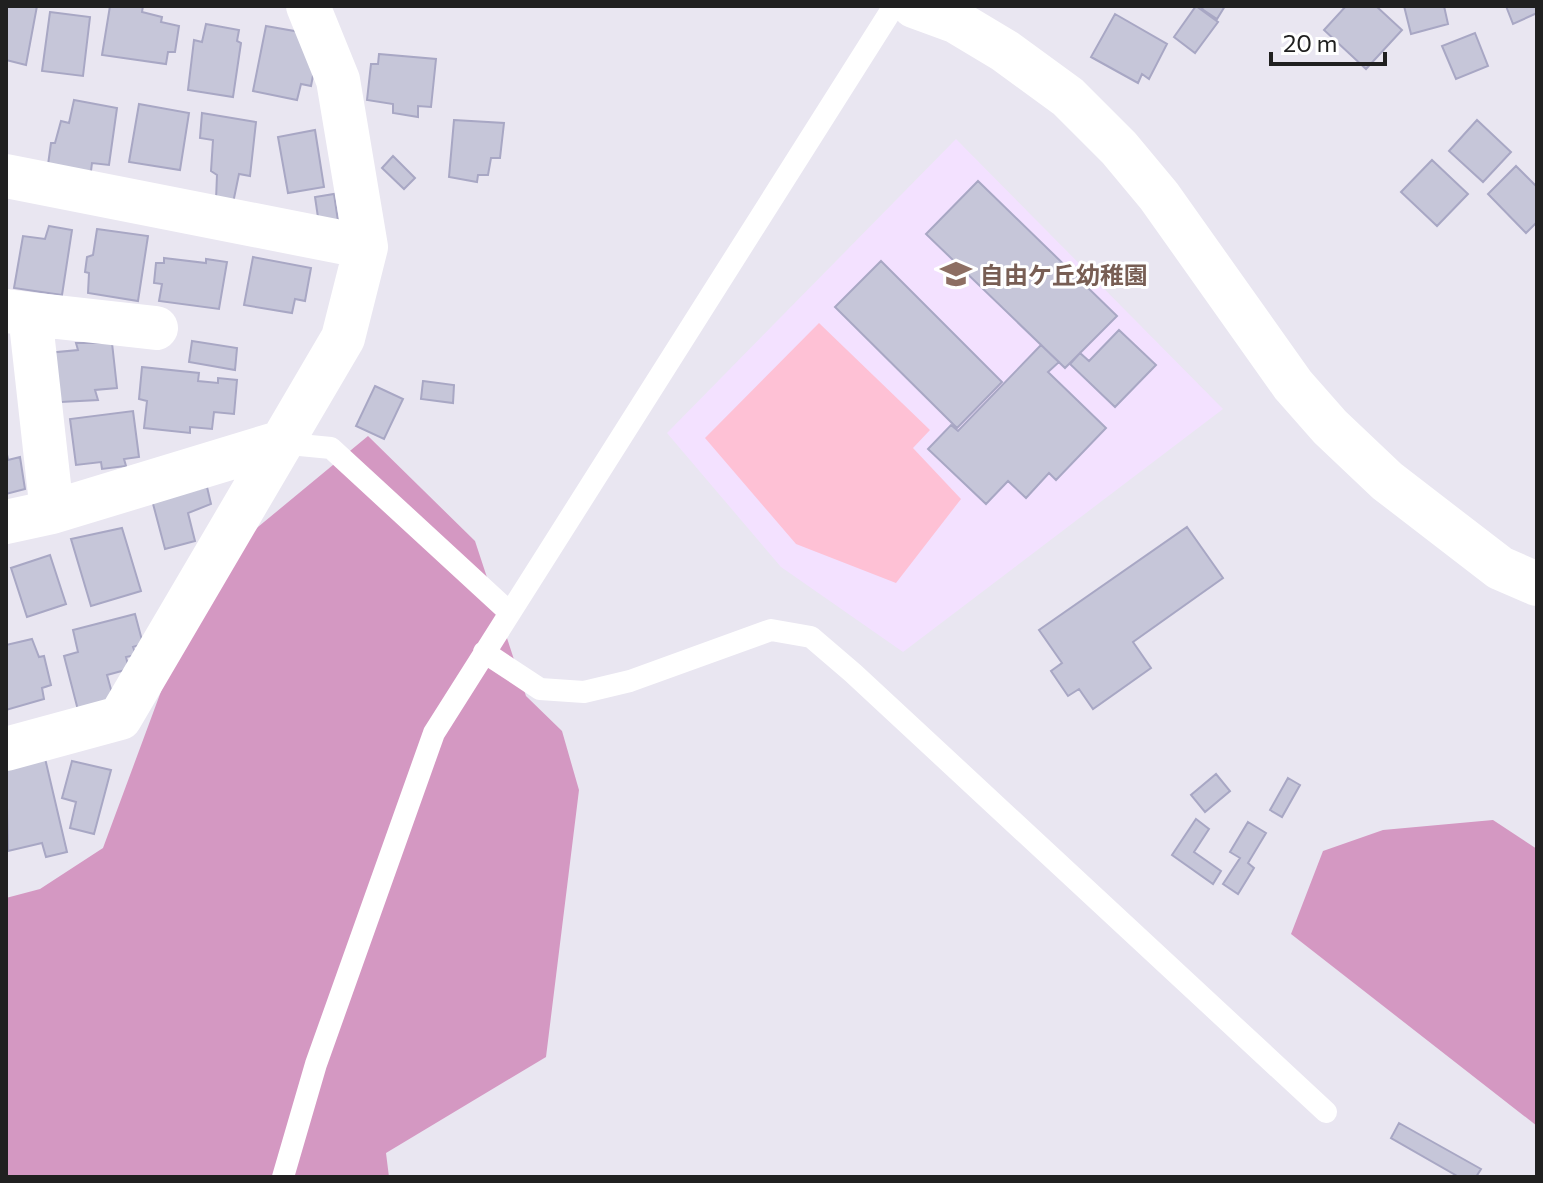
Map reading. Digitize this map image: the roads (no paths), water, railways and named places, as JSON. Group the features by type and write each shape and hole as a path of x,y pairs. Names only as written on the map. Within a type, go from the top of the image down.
{"street":[{"path":"6,749 120,718 343,338 366,247 338,80 308,6"},
{"path":"914,6 955,21 1005,51 1068,97 1119,148 1159,196 1293,385 1330,427 1387,481 1500,568 1537,584"},
{"path":"6,176 366,247"},
{"path":"52,512 18,313 156,328"},
{"path":"6,522 52,512 279,443"}],"lane":[{"path":"283,1177 316,1064 434,733 894,6"},
{"path":"279,443 331,448 509,612"},
{"path":"484,652 540,689 584,692 630,681 771,630 811,637 1326,1112"}],"place":[{"name":"自由ケ丘幼稚園","path":"956,274"}]}
